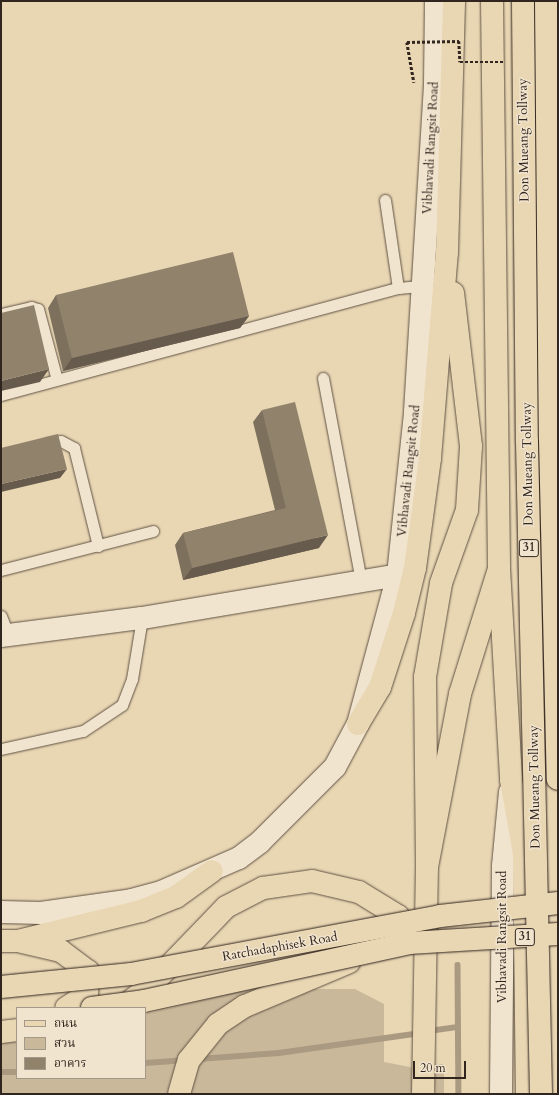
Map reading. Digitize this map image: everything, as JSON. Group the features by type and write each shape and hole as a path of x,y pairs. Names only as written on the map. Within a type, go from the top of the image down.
{"main road":[{"name":"Vibhavadi Rangsit Road","path":"1,912 41,913 132,900 212,872 260,842 296,808 335,767 358,724 398,574 415,412 435,84 436,1"},
{"path":"358,724 380,687 415,568 430,458 447,253 454,1"},
{"name":"Vibhavadi Rangsit Road","path":"492,1 499,569 511,780 524,854 527,1094"},
{"name":"Don Mueang Tollway","path":"522,1 527,450 541,1094"},
{"name":"Don Mueang Tollway","path":"546,1 550,440 558,779"},
{"path":"423,1094 427,996 425,677 441,583 467,510 470,446 468,400 447,253"},
{"path":"427,867 460,694 499,569"},
{"path":"3,629 142,618 361,582 398,574"},
{"name":"Vibhavadi Rangsit Road","path":"501,1094 503,866 511,780"},
{"path":"10,941 141,911 176,897 212,872"},
{"path":"122,1007 152,984 226,907 263,888 287,883 336,885 380,902 411,931 427,960"},
{"name":"Ratchadaphisek Road","path":"1,987 131,974 440,916 558,903"},
{"name":"Ratchadaphisek Road","path":"99,1007 144,1001 385,947 558,934"},
{"path":"10,941 61,951 88,971 87,994 68,1007"},
{"path":"179,1094 189,1060 218,1024 245,1006 385,947"},
{"path":"1,1018 16,1017"},
{"path":"1,1032 16,1030"}],"lane":[{"path":"385,200 398,288"},
{"path":"1,395 398,288 423,286"},
{"path":"1,314 31,307 38,309 57,380"},
{"path":"323,378 361,582"},
{"path":"31,448 61,441 74,448 98,546"},
{"path":"1,570 153,531"},
{"path":"1,749 83,731 122,705 132,679 142,618"}],"path":[{"path":"414,84 407,42 459,41 460,62 513,62"}],"green space":[{"path":"252,989 355,989 384,1004 384,1062 415,1068 415,1094 1,1094 1,1040 16,1038 16,1079 146,1079 146,1014"},
{"path":"435,1064 444,1064 444,1094 435,1094"}],"building":[{"path":"233,252 249,316 72,358 56,295"},
{"path":"34,305 49,369 1,381 1,313"},
{"path":"295,402 328,535 192,568 183,533 286,508 262,410"},
{"path":"58,434 67,469 1,484 1,448"}],"waterway":[{"path":"458,965 459,1094"},
{"path":"429,1031 458,1027"},
{"path":"199,1059 279,1053 421,1033"},
{"path":"146,1063 184,1060"},
{"path":"1,1072 16,1072"}]}
